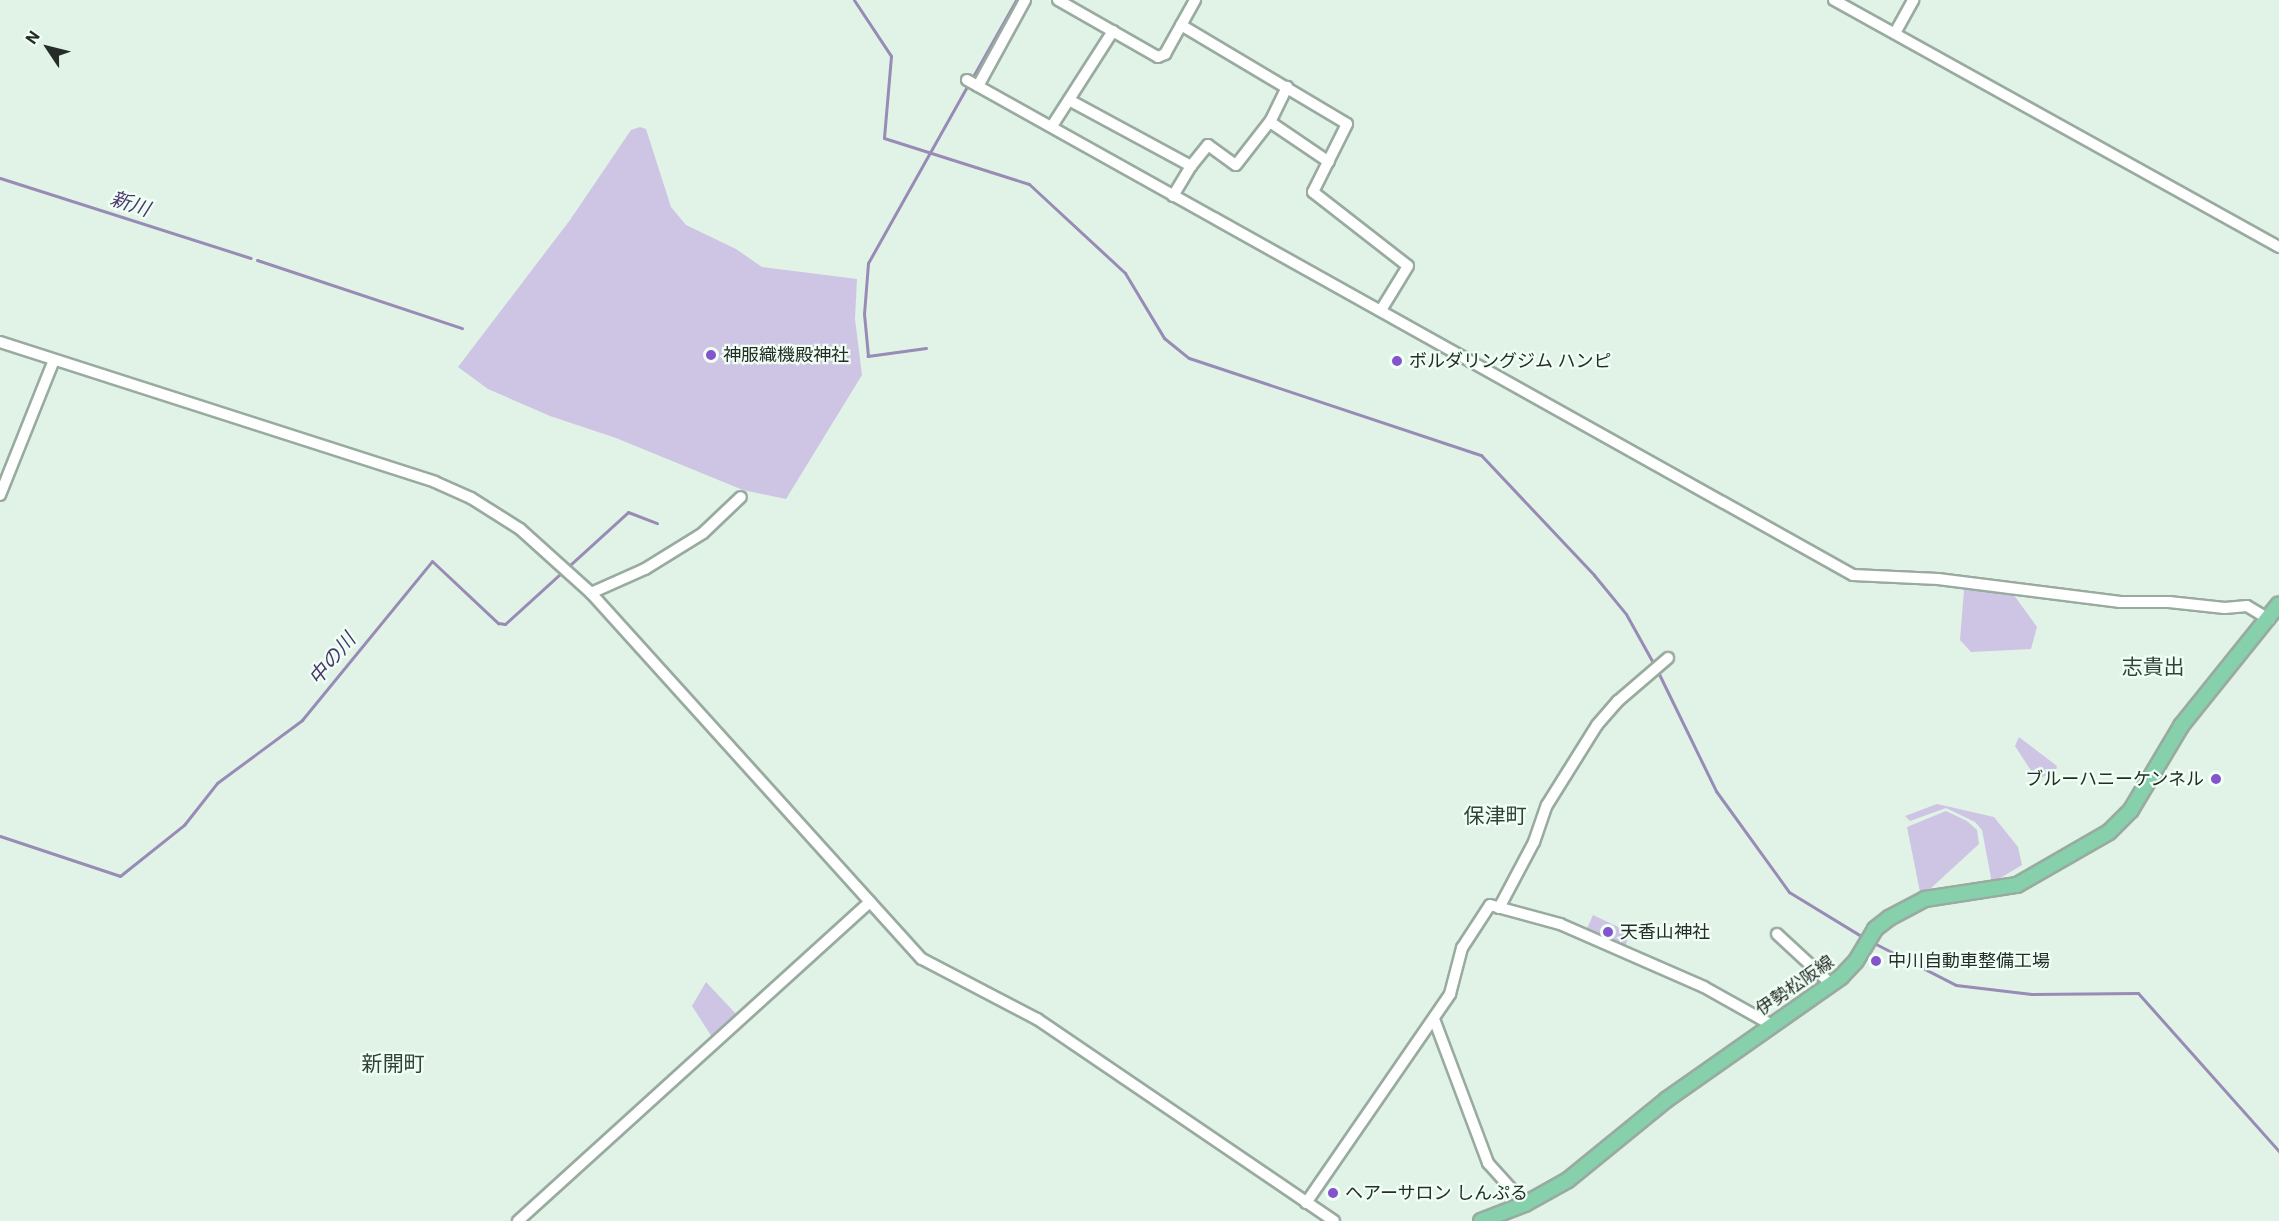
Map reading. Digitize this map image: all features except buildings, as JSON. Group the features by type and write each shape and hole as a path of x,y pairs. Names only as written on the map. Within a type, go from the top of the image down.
{"main road":[{"name":"伊勢松阪線","path":"1481,1221 1525,1204 1568,1180 1666,1100 1850,969 1880,924 1913,903 1938,896 2017,885 2109,832 2131,810 2181,726 2279,604"}],"street":[{"path":"1025,0 973,83 1853,575 1938,579 2119,602 2169,602 2225,608 2247,606 2268,619"},
{"path":"1058,0 1158,57 1165,54 1195,0"},
{"path":"1834,0 2279,247"},
{"path":"1895,33 1913,0"},
{"path":"1180,25 1347,124 1313,192 1408,266 1381,310"},
{"path":"1052,126 1113,31"},
{"path":"1173,196 1191,166 1208,145 1236,165 1269,122 1287,87"},
{"path":"1069,100 1191,166"},
{"path":"1269,122 1329,162"},
{"path":"0,342 435,482 500,516 568,569 870,902 930,964 1037,1019 1334,1221"},
{"path":"0,495 54,360"},
{"path":"591,593 635,574 703,533 741,497"},
{"path":"1498,908 1564,775 1601,720 1659,664"},
{"path":"518,1221 870,902"},
{"path":"1306,1203 1434,1019 1455,981 1462,948 1490,905 1560,924 1704,987 1770,1024"},
{"path":"1777,934 1831,984"},
{"path":"1434,1019 1488,1163 1525,1204"}],"shaded area":[{"path":"640,127 646,129 671,207 686,225 736,249 762,267 857,279 855,319 862,375 786,499 743,490 616,438 550,416 488,389 458,367 570,220 631,130"},
{"path":"1964,590 2011,591 2037,627 2031,649 1971,652 1960,640"},
{"path":"2019,737 2057,766 2056,770 2037,780 2015,746"},
{"path":"1937,804 1994,817 2018,847 2022,865 1992,883 1982,830 1975,822 1946,808 1910,821 1905,816"},
{"path":"1946,811 1967,821 1977,830 1979,844 1930,889 1920,892 1907,827"},
{"path":"1593,915 1629,932 1625,949 1585,933"},
{"path":"706,982 737,1015 712,1037 692,1006"}],"waterway":[{"path":"854,0 891,56 884,138 1029,184 1125,273 1164,338 1189,358 1481,455 1594,575 1626,614 1655,666"},
{"path":"971,80 1016,0"},
{"path":"926,348 868,356 864,314 868,263 968,85"},
{"name":"新川","path":"0,178 251,258"},
{"name":"新川","path":"257,260 462,328"},
{"name":"中の川","path":"0,836 120,876 184,825 217,783 302,720 432,561 498,623 505,624 628,512 657,523"},
{"path":"1658,672 1716,791 1789,892 1866,939"},
{"path":"1872,942 1956,985 2031,994 2138,993 2279,1151"}],"place":[{"name":"神服織機殿神社","path":"711,355"},
{"name":"ボルダリングジム ハンピ","path":"1397,361"},
{"name":"ブルーハニーケンネル","path":"2216,779"},
{"name":"天香山神社","path":"1608,932"},
{"name":"中川自動車整備工場","path":"1876,961"},
{"name":"ヘアーサロン しんぷる","path":"1333,1193"}],"district":[{"name":"志貴出","path":"2153,667"},
{"name":"保津町","path":"1495,816"},
{"name":"新開町","path":"393,1064"}]}
